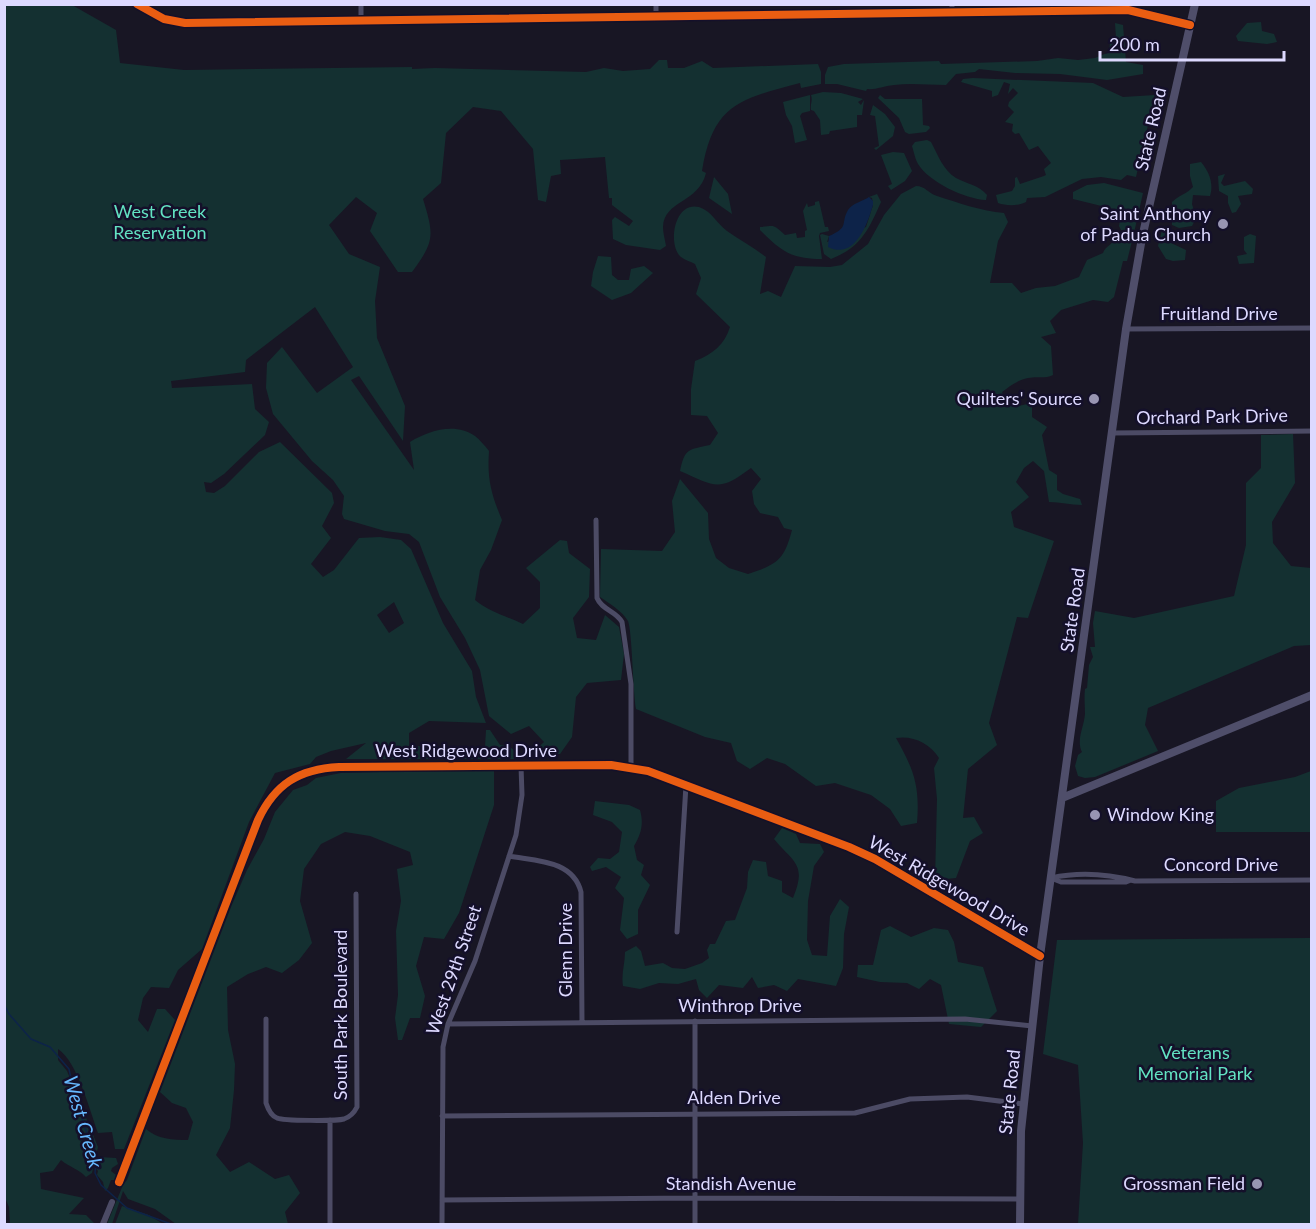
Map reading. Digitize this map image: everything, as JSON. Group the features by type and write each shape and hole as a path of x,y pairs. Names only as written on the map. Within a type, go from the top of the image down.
{"main road":[{"name":"State Road","path":"1020,1224 1020,1140 1040,956 1126,329 1144,228 1195,4"},
{"path":"1062,798 1311,695"}],"street":[{"path":"137,4 164,19 185,23 1128,10 1190,25"},
{"path":"361,4 361,21"},
{"path":"656,4 656,16"},
{"path":"952,4 952,14"},
{"name":"Fruitland Drive","path":"1126,329 1311,328"},
{"name":"Orchard Park Drive","path":"1113,433 1311,431"},
{"path":"596,520 597,598 600,605 619,617 622,622 630,666 631,767"},
{"name":"West Ridgewood Drive","path":"119,1182 262,812 276,792 301,775 329,768 611,765 648,771 868,855 1040,956"},
{"name":"West 29th Street","path":"442,1224 443,1047 448,1023 475,961 509,856 520,813 521,766"},
{"path":"677,932 687,785"},
{"name":"Glenn Drive","path":"509,856 565,868 579,883 581,891 582,1023"},
{"name":"Concord Drive","path":"1051,878 1061,882 1311,880"},
{"name":"South Park Boulevard","path":"330,1224 330,1120 346,1119 357,1107 356,894"},
{"path":"266,1019 266,1103 269,1111 276,1118 330,1120"},
{"name":"Winthrop Drive","path":"448,1023 965,1019 1032,1026"},
{"path":"694,1022 695,1224"},
{"name":"Alden Drive","path":"442,1116 855,1113 910,1099 967,1097 1023,1104"},
{"name":"Standish Avenue","path":"442,1200 1020,1199"},
{"path":"103,1224 112,1202"}],"green space":[{"name":"West Creek Reservation","path":"5,4 72,5 116,30 120,63 184,70 412,67 412,69 586,72 604,68 623,71 650,69 659,60 667,60 668,68 684,68 702,61 713,68 818,64 821,84 801,88 800,83 761,94 733,108 722,118 707,149 702,171 706,173 702,183 690,196 669,211 663,229 666,246 660,250 626,245 613,239 612,220 615,217 629,226 633,221 612,205 612,198 609,198 605,157 560,160 561,174 551,176 546,202 538,200 533,149 501,111 473,107 446,133 441,183 423,199 429,221 430,237 425,253 412,272 398,272 370,231 377,213 356,197 329,225 349,254 380,267 375,301 377,338 405,406 403,441 359,376 351,380 414,470 410,442 425,434 459,429 477,438 489,451 491,486 502,520 491,550 480,570 475,600 492,611 523,624 540,608 540,582 526,568 560,540 567,541 569,553 590,569 589,597 573,618 577,638 596,640 605,615 619,627 624,654 621,680 587,683 576,697 572,737 560,754 530,755 544,742 529,726 511,734 489,716 480,670 465,638 440,597 419,542 409,534 385,531 344,519 342,514 344,496 333,480 312,461 273,414 266,388 267,363 282,347 317,393 353,367 315,307 246,360 245,372 171,381 172,388 252,384 255,409 269,422 265,435 224,474 211,483 204,482 206,492 214,493 225,486 259,452 280,442 332,493 334,503 322,526 331,538 311,564 323,577 334,570 359,538 380,537 401,540 411,549 443,623 472,671 476,697 486,723 429,721 409,733 409,746 485,747 486,730 490,730 500,745 509,746 517,753 517,759 346,759 366,743 331,751 316,757 310,764 275,773 249,822 202,949 178,970 169,988 151,987 143,998 138,1020 148,1032 157,1009 165,1009 175,1020 124,1149 115,1149 112,1132 98,1133 77,1075 65,1055 58,1049 58,1060 67,1071 98,1147 92,1173 86,1177 61,1160 53,1171 40,1173 41,1189 84,1198 69,1214 86,1215 95,1224 10,1224 9,1207 5,1198","holes":["394,602 404,623 389,633 377,615"]},
{"path":"1261,22 1262,31 1274,34 1277,42 1267,44 1238,41 1236,36 1247,23"},
{"path":"1115,23 1123,25 1126,62 1143,65 1143,74 1107,80 1060,74 979,69 975,72 956,74 946,85 900,84 866,91 837,84 825,84 828,67 844,64 939,61 941,64 1095,58 1109,52 1110,43 1116,38"},
{"path":"963,79 1093,83 1123,97 1155,95 1136,177 1127,175 1121,180 1101,177 1082,179 1045,197 1027,198 1026,202 1020,204 998,203 996,195 1012,191 1015,178 1017,177 1020,184 1044,176 1046,175 1044,169 1051,163 1038,146 1029,150 1019,133 1015,134 1012,131 1013,124 1005,122 1014,112 1008,106 1009,102 1018,93 1013,88 1008,94 1010,84 1004,82 998,95 992,97 992,91 961,82"},
{"path":"823,92 841,93 863,99 858,102 861,105 864,100 862,115 857,115 857,127 830,131 829,134 821,135 820,120 811,110 811,95"},
{"path":"810,95 810,111 800,116 807,140 795,143 792,126 783,102"},
{"path":"880,95 885,99 922,99 923,125 930,128 926,132 909,134 905,132 899,118 878,98"},
{"path":"873,105 885,114 895,127 893,136 876,150 874,148 879,146 875,116 870,115"},
{"path":"927,140 931,142 948,171 956,178 980,189 987,195 986,200 958,193 923,171 917,162 912,146 915,142"},
{"path":"893,152 904,153 912,171 905,181 891,190 888,186 892,184 881,155"},
{"path":"1201,162 1210,178 1210,196 1193,195 1192,204 1196,218 1192,226 1179,228 1172,225 1172,202 1193,187 1190,164"},
{"path":"1225,174 1221,183 1224,186 1245,181 1253,189 1252,194 1238,196 1241,204 1236,212 1232,213 1228,196 1219,191 1218,176"},
{"path":"714,177 728,194 732,214 709,198"},
{"path":"1104,183 1143,193 1134,233 1121,230 1119,226 1122,211 1073,199 1073,192 1087,185"},
{"path":"916,186 962,204 1004,213 1008,222 998,241 990,283 1012,283 1021,293 1036,288 1055,286 1079,277 1087,260 1103,253 1115,238 1132,241 1127,261 1123,261 1114,297 1108,302 1093,300 1061,310 1050,321 1056,333 1041,337 1051,346 1053,375 1024,379 1002,392 1006,404 1014,407 1032,403 1032,417 1047,427 1042,435 1049,470 1057,475 1057,490 1080,499 1082,505 1049,502 1044,471 1033,461 1024,468 1016,482 1029,497 1011,512 1014,527 1054,541 1028,618 1017,617 989,723 997,745 968,769 963,818 974,817 983,833 970,841 956,878 935,880 937,799 934,768 939,758 931,748 914,739 896,738 911,769 918,799 917,823 901,826 890,809 871,795 835,783 816,786 785,764 767,758 750,769 737,761 731,743 705,737 636,709 628,621 619,610 600,597 601,549 662,551 675,532 672,501 680,479 708,513 709,539 716,558 729,568 748,574 773,564 786,548 792,530 784,528 778,517 760,513 754,504 752,491 761,479 751,468 723,484 709,483 680,471 689,451 710,445 718,433 707,416 691,415 691,389 695,361 707,356 717,348 725,339 730,327 696,294 701,278 695,264 679,255 674,241 679,216 691,207 704,209 727,231 766,257 760,294 768,291 781,297 795,266 842,265 868,244 884,215 901,194"},
{"path":"877,194 881,202 872,221 857,243 831,259 824,254 820,235 829,236 827,242 866,227 873,205 872,198 869,197"},
{"path":"819,201 825,227 828,227 829,231 820,233 819,236 822,259 811,259 787,252 760,230 760,227 773,226 785,235 796,233 797,238 805,237 807,230 803,211 807,203 808,207"},
{"path":"1163,226 1170,228 1165,236 1171,243 1186,250 1185,260 1166,259 1158,246"},
{"path":"1250,234 1256,236 1254,263 1239,264 1237,256 1247,254 1244,250 1244,237"},
{"path":"598,256 611,257 612,275 618,280 629,280 631,269 644,266 653,273 631,293 612,300 591,286"},
{"path":"1293,434 1295,483 1272,522 1273,543 1291,566 1311,568 1311,645 1294,646 1148,708 1145,725 1158,751 1095,777 1078,776 1075,766 1078,755 1082,752 1080,743 1085,714 1085,689 1087,688 1089,665 1093,657 1090,647 1095,647 1093,623 1095,611 1134,618 1234,596 1246,545 1246,483 1261,468 1261,435"},
{"path":"494,769 494,805 459,913 444,939 424,937 416,966 425,996 420,1018 410,1018 402,1040 398,1040 395,1018 398,995 396,931 401,901 397,869 413,865 410,852 370,836 345,832 321,844 304,869 300,901 312,943 299,960 282,973 266,967 248,974 227,987 228,1030 235,1064 234,1090 230,1128 216,1155 230,1172 249,1162 275,1179 289,1175 300,1193 285,1212 288,1224 176,1224 155,1209 128,1199 123,1191 112,1224 107,1224 146,1129 160,1137 188,1140 193,1122 186,1108 172,1103 160,1092 247,870 264,839 275,812 293,790 307,785 316,778 341,773"},
{"path":"1311,771 1311,832 1216,832 1216,801 1239,788 1295,777"},
{"path":"595,801 629,805 640,810 641,829 634,846 637,860 644,865 641,875 650,885 638,910 638,934 627,939 620,930 624,898 615,888 621,877 606,867 592,871 590,867 598,858 610,859 619,852 622,832 612,822 593,815"},
{"path":"782,828 796,834 800,843 820,844 824,852 814,866 808,901 807,940 812,955 827,956 830,916 840,899 849,907 844,934 843,968 836,986 798,979 787,991 774,985 758,988 752,977 743,988 719,985 707,998 699,990 696,979 678,984 659,983 640,989 623,986 625,952 636,946 641,951 645,966 663,963 672,968 685,969 709,958 707,950 710,944 715,944 726,921 735,920 747,888 748,872 753,860 766,862 768,876 782,881 782,892 793,898 799,878 798,871 792,859 774,839"},
{"path":"890,926 911,937 934,928 948,930 954,942 958,962 983,967 997,1011 981,1027 949,1024 941,985 930,979 919,989 907,983 880,982 857,977 858,965 873,965 881,930"},
{"name":"Veterans Memorial Park","path":"1311,938 1311,1224 1078,1224 1083,1143 1078,1065 1043,1054 1057,940"},
{"path":"98,1157 116,1158 118,1164 111,1171 116,1175 115,1180 111,1180 105,1191 95,1167"},
{"path":"122,1206 149,1215 163,1224 115,1224"}],"water":[{"path":"869,197 873,205 863,231 853,245 837,250 828,247 829,236 842,228 848,210"}],"waterway":[{"name":"West Creek","path":"4,1004 9,1014 31,1039 50,1047 69,1069 75,1097 96,1161 95,1173 101,1185 127,1208 171,1224"}],"cycle path":[{"path":"137,4 164,19 185,23 1128,10 1190,25"},
{"path":"119,1182 258,820 272,797 281,788 300,775 312,771 339,767 611,765 648,771 875,859 1040,956"}],"place":[{"name":"Saint Anthony of Padua Church","path":"1223,224"},
{"name":"Quilters' Source","path":"1094,399"},
{"name":"Window King","path":"1095,815"},
{"name":"Grossman Field","path":"1257,1184"}]}
